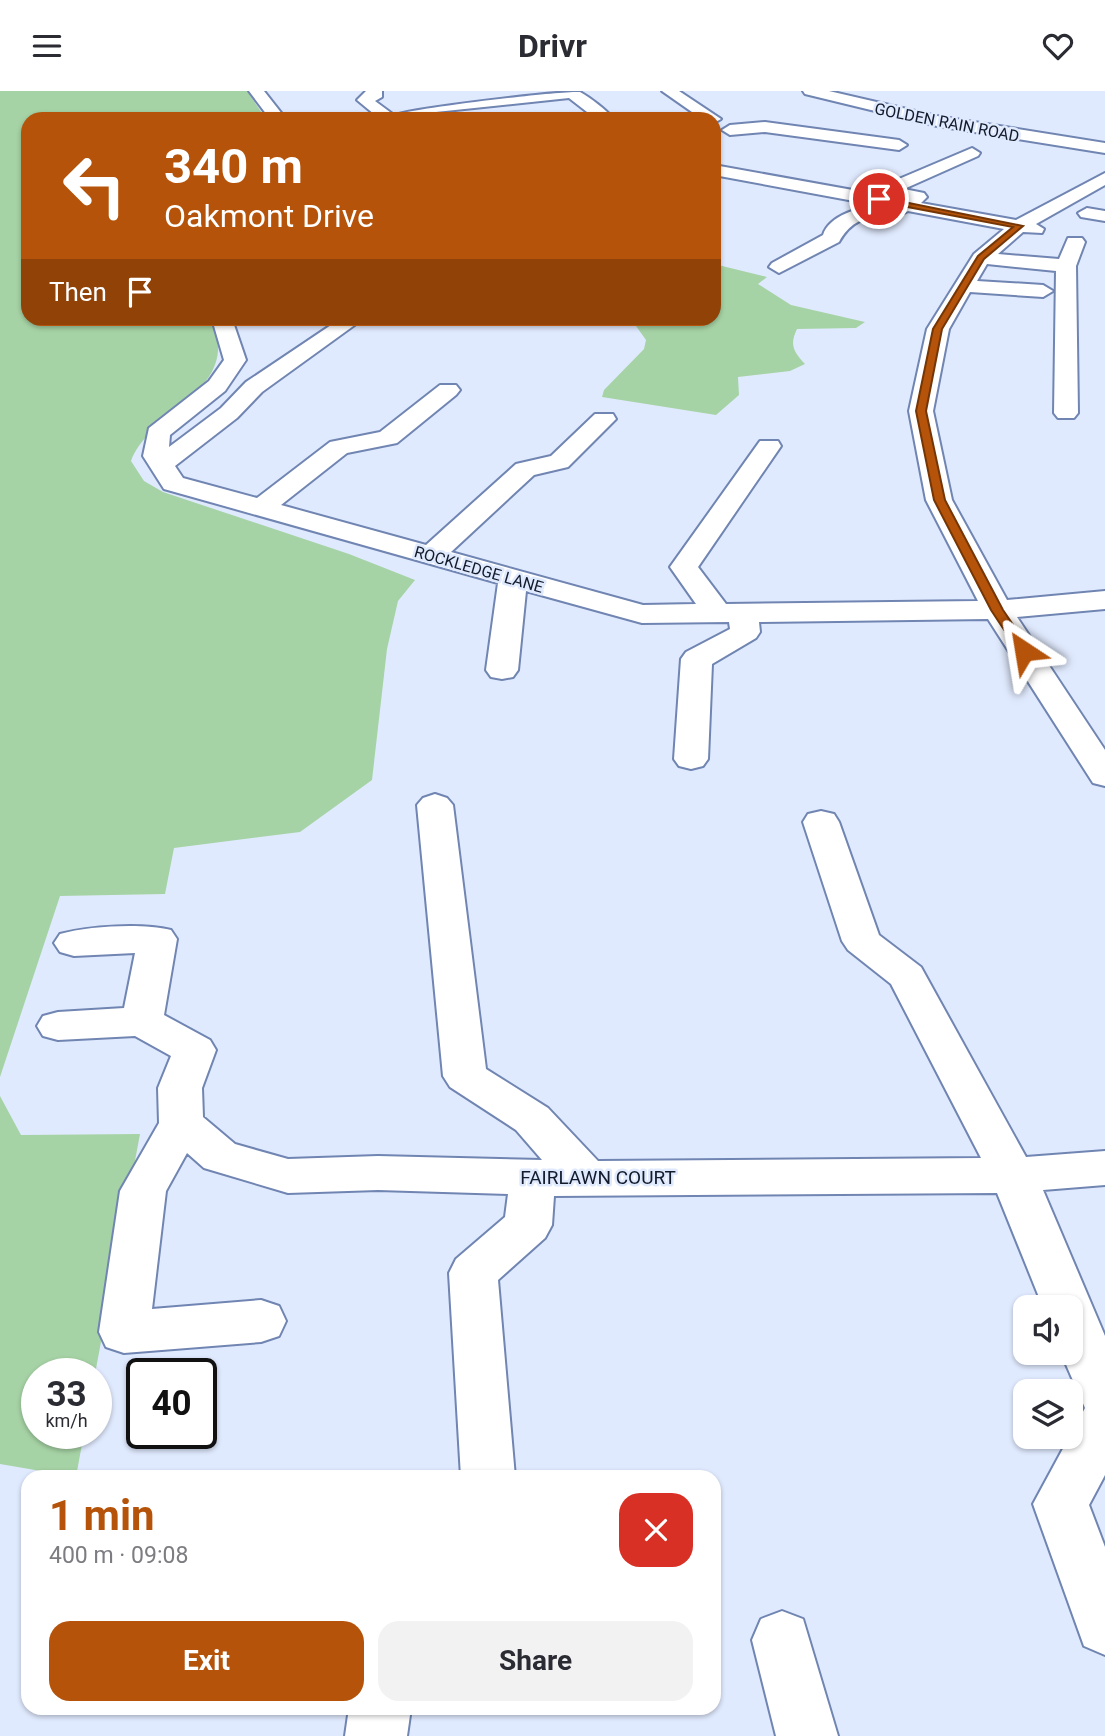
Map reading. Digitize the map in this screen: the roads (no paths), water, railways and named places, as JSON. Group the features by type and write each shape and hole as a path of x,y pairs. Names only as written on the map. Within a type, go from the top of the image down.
{"street":[{"path":"373,91 377,94 364,100 380,112"},
{"path":"669,91 702,112"},
{"name":"GOLDEN RAIN ROAD","path":"810,91 866,107 1105,148"},
{"path":"421,112 474,102 570,92 597,112"},
{"path":"474,102 480,110 477,112"},
{"path":"267,105 287,103"},
{"path":"721,124 734,133 777,142"},
{"path":"721,141 734,133 765,127 899,145"},
{"name":"GOLDEN RAIN ROAD","path":"1043,139 1105,155"},
{"path":"943,222 906,205 886,191 920,173 942,168 972,153"},
{"path":"721,171 1076,234"},
{"path":"1105,178 1020,226 981,258 938,329 921,411 939,500 997,610 1105,776"},
{"path":"1066,413 1066,267 1076,234 1105,203"},
{"path":"779,267 832,238 833,231 865,211 906,205 967,207"},
{"path":"981,258 1066,267"},
{"path":"964,286 1043,291"},
{"path":"224,326 235,360 217,386 158,433 156,456 162,465 229,413 254,387 343,326"},
{"path":"261,508 339,447 388,438 448,390"},
{"path":"431,555 525,469 559,462 604,419"},
{"path":"691,759 696,659 719,649 745,632 731,614 684,568 769,446"},
{"name":"ROCKLEDGE LANE","path":"162,465 173,484 642,614 997,610 1105,600"},
{"path":"502,670 513,578"},
{"path":"435,805 465,1076 533,1119 586,1179"},
{"path":"821,822 862,941 907,976 1013,1175 1063,1295"},
{"path":"74,943 157,939 142,1021"},
{"path":"58,1026 142,1021 195,1050 180,1088 181,1123 143,1191 124,1332 261,1321"},
{"name":"FAIRLAWN COURT","path":"181,1123 220,1156 288,1176 378,1173 586,1179 1013,1175 1105,1168"},
{"path":"487,1470 473,1273 528,1225 533,1177"},
{"path":"1083,1344 1105,1396"},
{"path":"1105,1422 1060,1504 1105,1626"},
{"path":"782,1640 807,1736"},
{"path":"376,1736 379,1715"}]}
